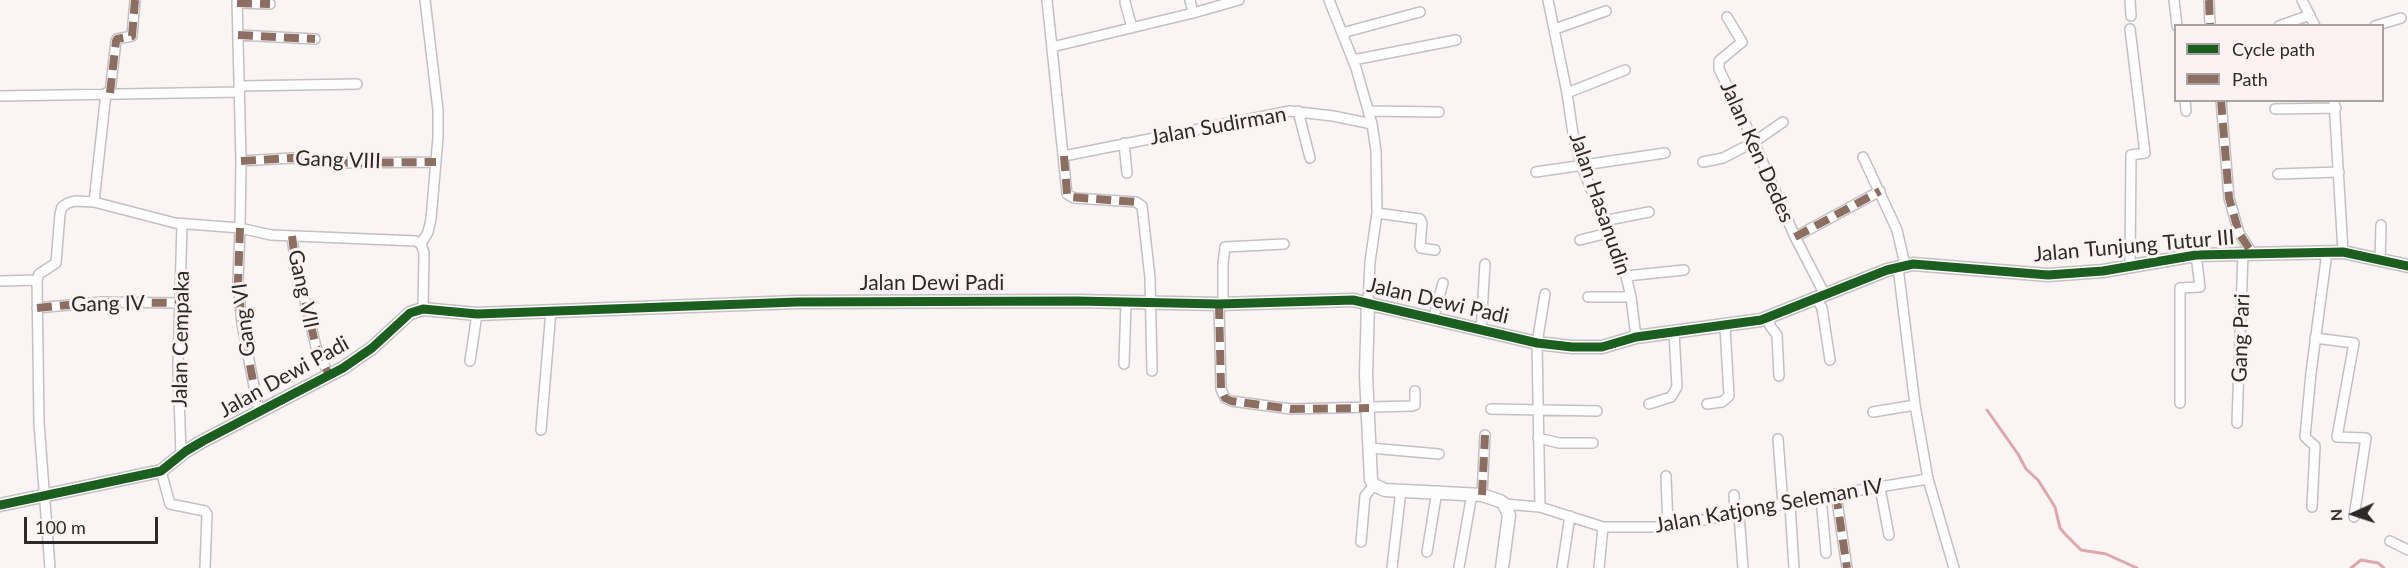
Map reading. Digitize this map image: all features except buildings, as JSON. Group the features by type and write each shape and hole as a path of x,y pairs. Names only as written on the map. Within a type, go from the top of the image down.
{"street":[{"path":"94,202 116,41 132,36 135,0"},
{"path":"423,309 424,253 421,244 428,232 431,219 438,137 438,110 425,0"},
{"path":"1047,0 1065,156 1067,194 1069,197 1136,202 1142,206 1150,303 1152,371"},
{"path":"1190,0 1193,13"},
{"path":"1052,47 1193,13 1211,4 1239,0"},
{"path":"1329,0 1353,60 1369,111 1378,186 1377,213 1370,262 1366,370 1370,408 1371,480 1374,485 1385,490 1437,491 1477,495 1504,504 1509,515 1502,568"},
{"name":"Jalan Hasanudin","path":"1548,0 1568,93 1573,134 1581,164 1626,276 1636,337"},
{"path":"2130,0 2131,16"},
{"path":"2175,0 2177,24"},
{"path":"2209,0 2210,24"},
{"path":"2302,0 2314,24"},
{"path":"237,2 270,4"},
{"name":"Gang VI","path":"237,2 241,161 238,282 242,324 259,412"},
{"path":"1125,2 1132,28"},
{"path":"1555,29 1606,11"},
{"path":"1342,33 1420,12"},
{"path":"2284,24 2310,15"},
{"name":"Jalan Ken Dedes","path":"1727,17 1742,42 1719,61 1719,69 1754,142 1821,297 1830,360"},
{"path":"2382,24 2401,18"},
{"path":"2130,29 2145,153 2131,155 2130,266"},
{"path":"238,35 315,39"},
{"path":"1353,60 1456,40"},
{"path":"1568,93 1625,70"},
{"path":"0,96 357,84"},
{"path":"2221,102 2229,198 2248,253"},
{"path":"2275,109 2335,104 2343,252"},
{"path":"1298,111 1310,158"},
{"name":"Jalan Sudirman","path":"1065,156 1298,111 1372,124"},
{"path":"1369,111 1439,112"},
{"path":"1703,162 1723,158 1754,142 1783,122"},
{"path":"1124,143 1127,172"},
{"path":"1536,172 1665,153"},
{"path":"1863,157 1897,230 1915,405 1928,479 1953,564"},
{"name":"Gang VIII","path":"241,161 292,158 335,163 435,162"},
{"path":"2278,174 2339,172"},
{"path":"1795,237 1880,191"},
{"path":"50,568 39,423 37,308 39,274 56,262 62,207 75,201 94,202 182,224 240,228 270,235 409,239 421,244"},
{"path":"1603,221 1649,212"},
{"path":"1377,213 1420,219 1422,224 1420,246 1435,250"},
{"name":"Jalan Cempaka","path":"181,455 178,366 182,224"},
{"path":"2380,259 2381,225"},
{"path":"1580,240 1608,233"},
{"name":"Gang VII","path":"292,236 299,291 304,296 316,347 329,375"},
{"path":"1284,244 1225,247 1221,304 1221,389 1225,398 1231,401 1291,409 1370,408 1415,405 1415,391"},
{"path":"2312,507 2315,446 2305,437 2327,252"},
{"name":"Jalan Tunjung Tutur III","path":"1901,266 1935,265 2048,276 2094,272 2196,255 2327,252 2343,252 2408,266"},
{"name":"Gang Pari","path":"2238,423 2248,253"},
{"path":"2180,403 2180,288 2200,287 2196,255"},
{"path":"1481,331 1485,264"},
{"name":"Jalan Dewi Padi","path":"0,505 161,471 181,455 329,375 372,348 410,313 423,309 477,314 809,302 1077,301 1221,304 1353,300 1537,343 1572,347 1602,347 1636,337 1725,327 1769,318 1901,266"},
{"path":"1626,276 1684,270"},
{"path":"0,281 38,280"},
{"path":"1433,320 1443,283"},
{"path":"1540,507 1537,343 1545,294"},
{"path":"1588,297 1631,297"},
{"name":"Gang IV","path":"37,308 100,302 179,303"},
{"path":"1124,364 1126,303"},
{"path":"541,430 551,310"},
{"path":"470,361 477,314"},
{"path":"1769,318 1770,326 1777,334 1779,376"},
{"path":"1707,404 1722,402 1729,396 1725,327"},
{"path":"1649,404 1671,397 1677,387 1674,332"},
{"path":"2315,338 2354,343 2337,437 2366,438 2354,517"},
{"path":"1873,412 1915,405"},
{"path":"1491,409 1597,411"},
{"path":"1459,567 1477,495 1485,435"},
{"path":"1538,438 1559,443 1593,443"},
{"path":"1778,439 1794,568"},
{"path":"1371,448 1439,454"},
{"path":"161,471 170,504 205,511 207,514 205,568"},
{"path":"1666,476 1668,527"},
{"name":"Jalan Katjong Seleman IV","path":"1504,504 1540,507 1603,528 1668,527 1836,494 1928,479"},
{"path":"1362,542 1365,496 1374,485"},
{"path":"1880,488 1889,535"},
{"path":"1392,568 1401,490"},
{"path":"1427,552 1437,491"},
{"path":"1836,494 1847,568"},
{"path":"1734,495 1743,568"},
{"path":"1821,497 1826,552"},
{"path":"1562,568 1570,516"},
{"path":"1599,568 1603,528"},
{"path":"2390,541 2408,550"}],"waterway":[{"path":"1987,410 2026,469 2038,480 2055,507 2060,528 2065,534 2081,550 2106,554 2137,568"},
{"path":"2351,568 2361,560 2378,563 2384,568"}],"marked path":[{"path":"110,93 116,41 132,36 135,0"},
{"path":"2209,0 2210,24"},
{"path":"237,3 270,4"},
{"path":"238,35 315,39"},
{"path":"2221,102 2229,198 2239,233 2252,253"},
{"path":"1064,156 1069,197 1136,202"},
{"path":"241,161 292,158 335,163 436,162"},
{"path":"1795,237 1880,191"},
{"path":"240,228 238,282 242,324 259,412"},
{"path":"292,236 299,291 304,296 316,347 329,375"},
{"path":"37,308 101,302 179,303"},
{"path":"1219,304 1221,389 1225,398 1231,401 1291,409 1369,408"},
{"path":"1482,495 1485,435"},
{"path":"1836,494 1847,568"}],"cycle path":[{"path":"0,505 161,471 203,441 343,368 372,348 410,313 423,309 477,314 797,302 1077,301 1219,304 1353,300 1537,343 1572,347 1602,347 1636,337 1761,320 1887,270 1913,264 2048,275 2103,271 2196,255 2343,252 2408,266"}]}
